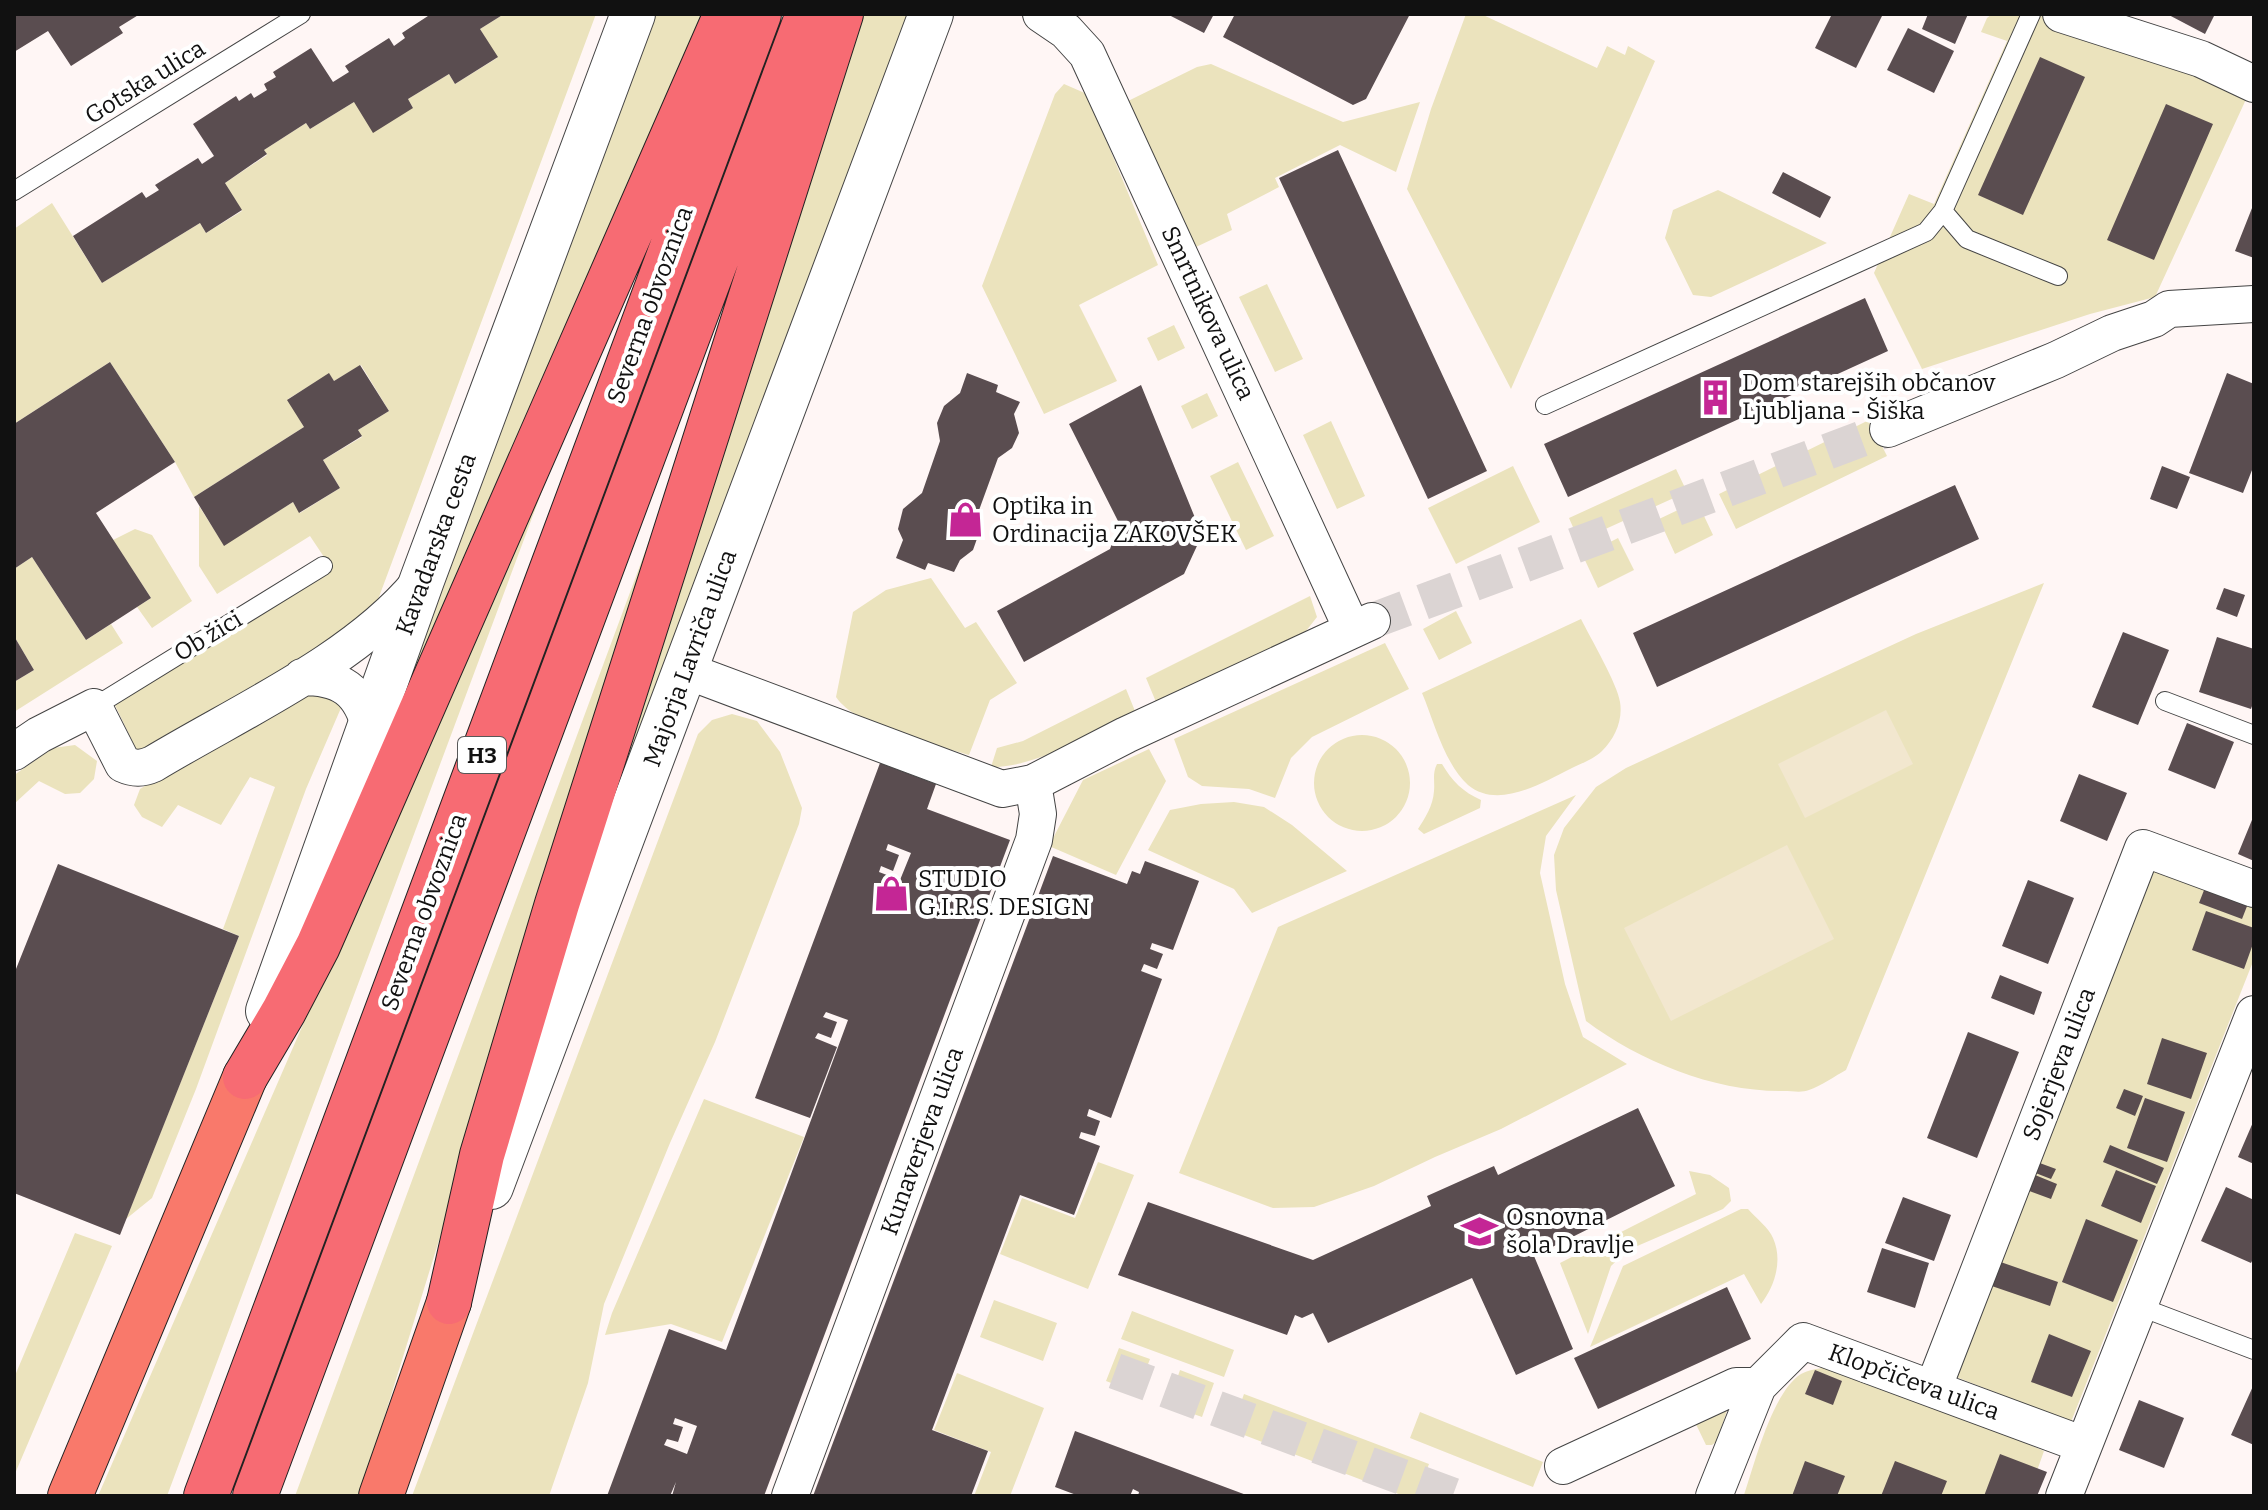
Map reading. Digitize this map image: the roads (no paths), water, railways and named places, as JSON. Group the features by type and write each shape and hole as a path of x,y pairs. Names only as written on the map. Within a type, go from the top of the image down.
{"highway":[{"path":"245,1077 318,946 726,14"},
{"name":"Severna obvoznica","path":"206,1496 759,14"},
{"name":"Severna obvoznica","path":"255,1496 808,14"},
{"path":"449,1302 482,1155 557,904 841,14"}],"main road":[{"path":"70,1496 245,1077"},
{"path":"381,1496 449,1302"}],"street":[{"name":"Kavadarska cesta","path":"245,1077 422,580 633,14"},
{"name":"Majorja Lavriča ulica","path":"449,1302 687,671 792,378 931,14"},
{"name":"Smrtnikova ulica","path":"1033,783 1126,735 1362,625 1087,54 1066,31 1041,14"},
{"path":"2061,14 2201,59 2254,84"},
{"path":"1888,429 2056,360 2112,333 2154,319 2169,309 2254,304"},
{"path":"94,707 123,764 143,769 302,677 383,622 422,580"},
{"path":"687,671 1002,789 1033,783"},
{"path":"302,677 332,679 343,685 365,709 370,728"},
{"name":"Ob žici","path":"14,752 39,735 94,707"},
{"name":"Kunaverjeva ulica","path":"790,1496 1034,840 1038,814 1033,783"},
{"name":"Sojerjeva ulica","path":"1933,1389 2143,848 2254,889"},
{"path":"2064,1496 2253,1021"},
{"name":"Klopčičeva ulica","path":"1714,1496 1758,1386 1803,1341 2084,1445"},
{"path":"1563,1466 1736,1386 1758,1386"}],"lane":[{"name":"Gotska ulica","path":"14,191 301,14"},
{"path":"1545,405 1926,232 1943,211 2031,14"},
{"path":"1943,211 1967,239 2058,276"},
{"name":"Ob žici","path":"94,707 323,566"},
{"path":"2165,701 2254,735"},
{"path":"2138,1306 2254,1350"}],"tunnel":[{"path":"1372,621 1888,429"},
{"path":"1115,1371 1454,1496"}],"place":[{"name":"Dom starejših občanov Ljubljana - Šiška","path":"1716,397"},
{"name":"Optika in Ordinacija ZAKOVŠEK","path":"966,520"},
{"name":"STUDIO G.I.R.S. DESIGN","path":"892,893"},
{"name":"Osnovna šola Dravlje","path":"1480,1231"}]}
